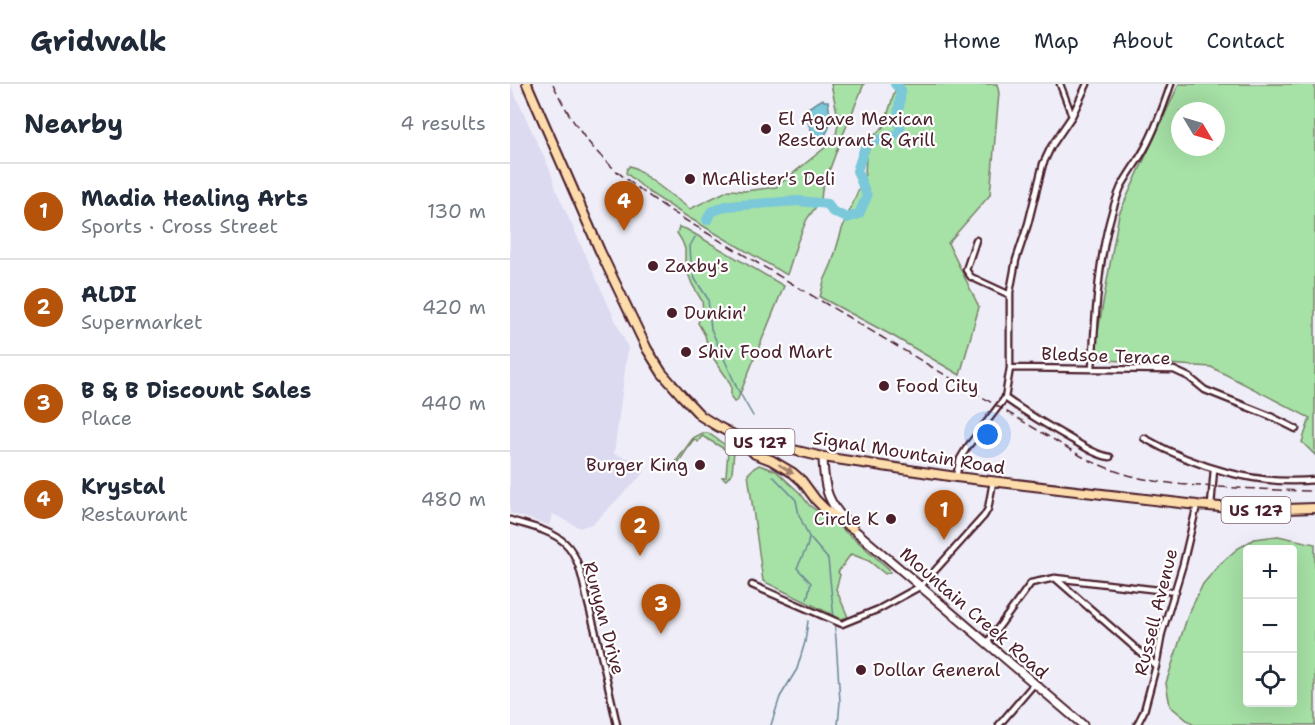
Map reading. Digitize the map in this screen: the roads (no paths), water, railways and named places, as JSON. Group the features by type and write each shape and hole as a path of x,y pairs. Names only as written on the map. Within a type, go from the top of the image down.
{"main road":[{"name":"Signal Mountain Road","path":"527,84 600,251 647,349 662,373 701,416 738,437 823,457 993,482 1255,510 1315,508"},
{"path":"738,437 755,454 771,460 802,481 825,509 852,528"},
{"name":"Mountain Creek Road","path":"823,457 824,479 831,503 852,528 1083,725"}],"street":[{"path":"1060,84 1072,116"},
{"path":"956,477 960,459 966,449 1005,398 1010,368 1010,295 1016,260 1043,164 1051,147 1072,116 1087,84"},
{"path":"1092,368 1099,277 1110,223 1122,187 1146,146 1171,84"},
{"path":"975,240 966,270 970,277 1010,295"},
{"name":"Bledsoe Terace","path":"1010,368 1174,370 1189,377 1205,390 1296,429"},
{"path":"1005,398 1025,413 1090,450 1110,457"},
{"path":"1144,438 1165,450 1214,469 1258,479 1297,482 1315,480"},
{"path":"1211,506 1214,469"},
{"path":"752,585 842,624 879,609 921,586 984,516 988,509 993,482"},
{"name":"Russell Avenue","path":"1137,725 1144,711 1162,633 1176,592 1197,505"},
{"name":"Runyan Drive","path":"510,520 554,535 566,543 571,550 578,565 587,598 617,725"},
{"path":"987,643 1031,583 1055,579 1176,592"},
{"path":"1055,579 1156,666"},
{"path":"999,725 1034,684"}],"water":[{"path":"823,99 828,101 830,121 825,135 817,139 809,125 806,109"}],"waterway":[{"path":"707,220 711,212 726,206 799,201 828,204 832,211 847,218 859,214 867,196 857,171 866,144 901,133 898,118 901,90 895,84"},
{"path":"695,237 690,246 691,262 695,279 708,299 711,329 737,388 753,416"},
{"path":"773,476 796,500 799,515 809,537 828,559 840,702 838,725"},
{"path":"807,599 811,583 797,568 809,538"},
{"path":"771,725 780,697 797,669 808,621"}],"railway":[{"path":"553,84 562,103 591,145 627,180 649,196 682,218 1081,456 1139,478 1176,484 1315,491"}],"place":[{"name":"El Agave Mexican Restaurant & Grill","path":"766,129"},
{"name":"McAlister's Deli","path":"690,179"},
{"name":"Krystal","path":"624,231"},
{"name":"Zaxby's","path":"653,266"},
{"name":"Dunkin'","path":"672,313"},
{"name":"Shiv Food Mart","path":"686,352"},
{"name":"Food City","path":"884,386"},
{"name":"Burger King","path":"700,465"},
{"name":"Circle K","path":"891,519"},
{"name":"Madia Healing Arts","path":"944,540"},
{"name":"ALDI","path":"640,556"},
{"name":"B & B Discount Sales","path":"661,634"},
{"name":"Dollar General","path":"861,670"}]}
